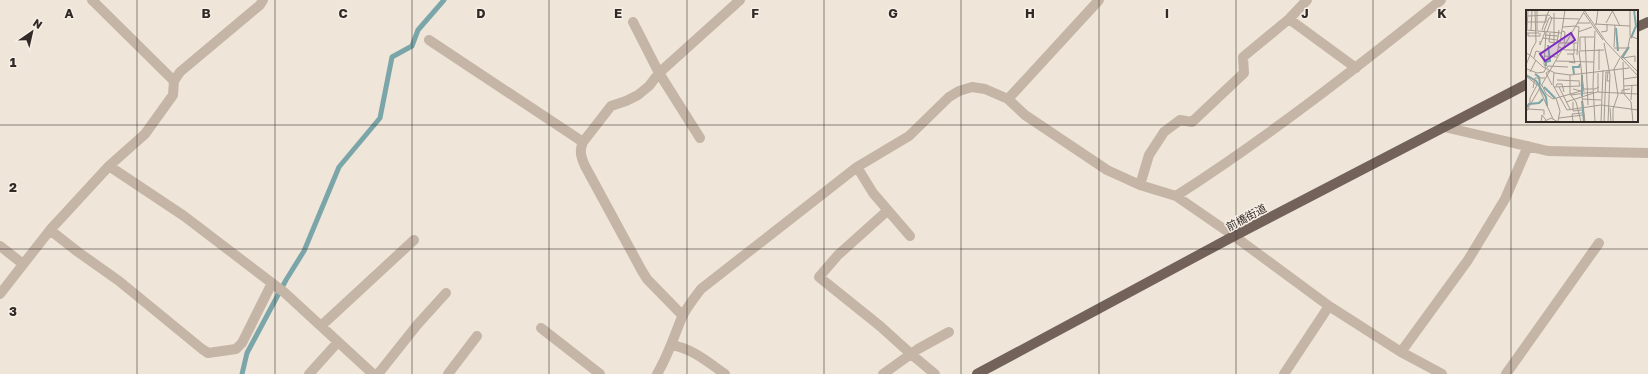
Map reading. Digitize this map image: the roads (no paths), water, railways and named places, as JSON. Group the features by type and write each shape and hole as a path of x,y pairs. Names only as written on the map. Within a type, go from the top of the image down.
{"main road":[{"path":"1638,27 1648,22"},
{"name":"前橋街道","path":"977,374 1234,236 1526,85"}],"street":[{"path":"92,0 102,4 174,81"},
{"path":"0,294 50,230 109,166 145,134 173,94 174,81 180,72 264,0"},
{"path":"1008,99 1099,0"},
{"path":"1140,185 1149,155 1164,132 1180,120 1192,122 1244,73 1243,57 1289,19 1307,0"},
{"path":"1176,196 1230,161 1356,68 1440,0"},
{"path":"683,316 647,279 638,265 585,166 580,148 611,106 638,95 649,86 658,73 735,2"},
{"path":"1289,19 1356,68"},
{"path":"632,22 658,73 700,138"},
{"path":"429,40 583,142"},
{"path":"657,374 672,345 683,316 701,289 857,167 909,136 949,97 959,91 972,87 986,89 1008,99 1025,115 1107,170 1140,185 1176,196 1234,236 1329,306 1401,352 1442,374"},
{"path":"1444,128 1548,151 1648,153"},
{"path":"1401,352 1468,260 1501,206 1528,146"},
{"path":"109,166 184,216 285,293 373,374"},
{"path":"857,167 873,193 910,236"},
{"path":"887,211 838,255 820,277 880,326 935,374"},
{"path":"50,230 119,281 208,353 236,349 242,343 272,283"},
{"path":"322,326 414,240"},
{"path":"1506,374 1599,243"},
{"path":"0,246 24,264"},
{"path":"378,374 417,325 446,292"},
{"path":"1284,374 1329,306"},
{"path":"541,328 600,374"},
{"path":"883,374 918,348 949,332"},
{"path":"448,374 477,336"},
{"path":"309,374 338,342"},
{"path":"672,345 681,347 697,355 725,374"}],"waterway":[{"path":"242,374 247,353 286,280 304,251 339,167 380,118 392,57 412,46 418,30 444,0"}]}
